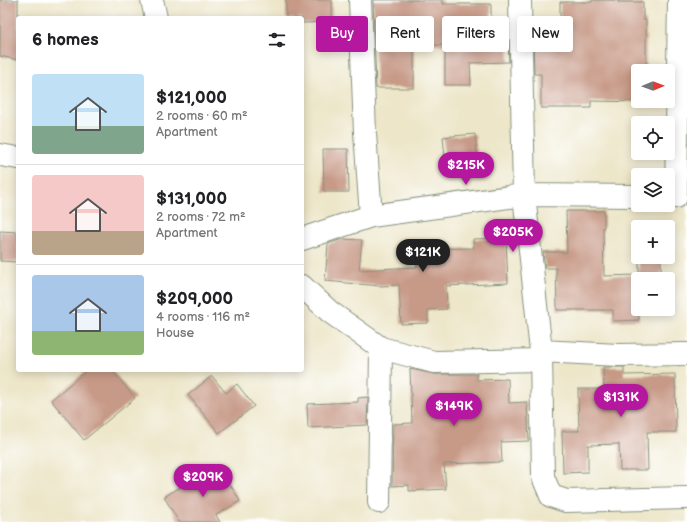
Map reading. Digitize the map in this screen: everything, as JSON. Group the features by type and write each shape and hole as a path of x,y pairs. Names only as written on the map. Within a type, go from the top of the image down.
{"street":[{"path":"152,0 156,16"},
{"path":"360,0 365,133 371,216"},
{"path":"520,0 524,195 541,355 543,478 551,496 566,501 687,498"},
{"path":"677,197 679,0"},
{"path":"0,155 16,158"},
{"path":"304,238 371,216 524,195 631,196"},
{"path":"304,288 330,312 381,348 434,362 541,355 687,354"},
{"path":"379,502 381,348"}],"building":[{"path":"0,0 18,0 18,16 16,16 16,60 0,56"},
{"path":"286,0 332,0 332,16 316,16 316,23 304,23 304,16 286,16"},
{"path":"373,0 443,0 443,4 491,4 491,16 442,16 442,45 434,45 434,16 376,16 376,52 414,52 414,88 376,88"},
{"path":"592,0 618,0 618,2 643,2 643,20 646,20 646,64 631,64 631,102 591,101 591,108 541,108 541,74 534,74 533,52 573,52 573,16 560,16 560,2 592,2"},
{"path":"445,52 508,52 509,62 470,63 471,85 445,85"},
{"path":"475,134 479,174 447,177 443,137"},
{"path":"323,149 348,149 349,192 324,192"},
{"path":"566,211 604,211 604,276 631,275 631,316 639,316 639,320 613,321 613,310 557,310 556,268 545,268 543,252 567,252"},
{"path":"0,231 16,232 16,262 0,261"},
{"path":"506,238 508,283 446,286 447,309 428,310 428,323 401,324 399,285 381,286 325,281 328,244 342,239 362,240 359,270 417,267 416,249 474,248 473,239"},
{"path":"639,264 661,264 661,272 639,272"},
{"path":"603,367 624,367 624,375 675,374 676,432 647,432 648,470 620,470 619,444 588,445 588,472 563,473 562,431 579,431 578,389 604,389"},
{"path":"410,369 434,374 477,374 477,380 508,379 509,403 527,402 529,441 501,442 502,462 444,464 446,489 409,491 409,485 392,486 393,424 412,423"},
{"path":"85,372 114,372 135,398 84,440 51,400"},
{"path":"212,376 226,393 237,384 254,406 219,433 188,395"},
{"path":"368,397 367,425 308,428 307,404 358,402 358,398"},
{"path":"219,466 240,501 216,515 220,522 179,522 164,497"}]}
